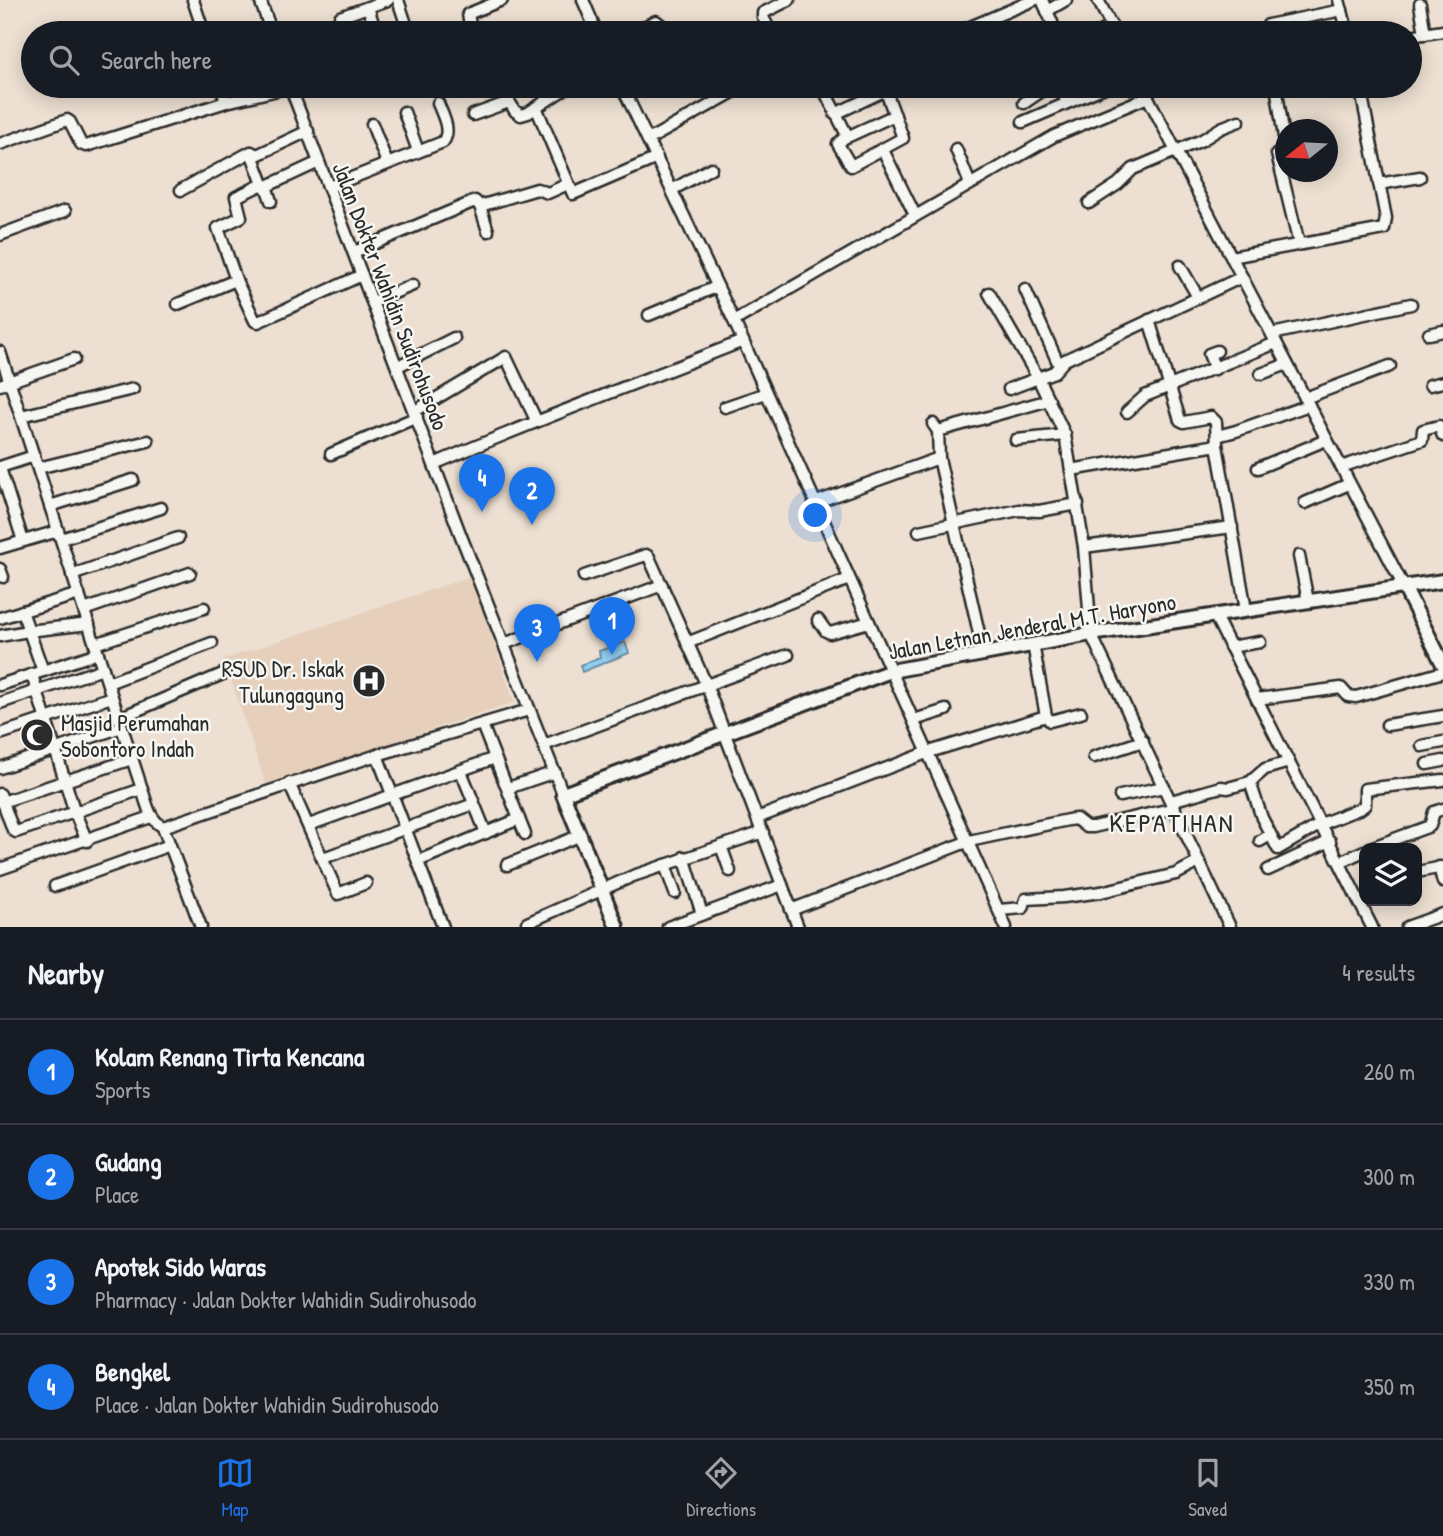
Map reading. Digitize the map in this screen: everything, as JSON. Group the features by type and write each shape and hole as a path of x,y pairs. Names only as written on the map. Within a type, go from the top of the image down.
{"main road":[{"name":"Jalan Letnan Jenderal M.T. Haryono","path":"564,794 891,671 1091,634 1443,582"},
{"path":"1404,587 1443,664"},
{"path":"564,794 617,927"}],"street":[{"path":"193,0 200,21"},
{"path":"260,0 268,21"},
{"path":"342,21 340,16 388,0"},
{"path":"398,0 405,21"},
{"path":"469,21 468,14 502,0"},
{"path":"583,0 592,21"},
{"path":"765,21 763,13 789,0"},
{"path":"984,21 1034,0"},
{"path":"1042,0 1052,21"},
{"path":"1047,11 1066,0"},
{"path":"1098,0 1110,21"},
{"path":"1420,4 1425,34"},
{"path":"1282,21 1340,5"},
{"path":"368,7 372,21"},
{"path":"1422,34 1443,31"},
{"path":"225,98 226,102"},
{"path":"0,144 67,120 81,144 86,145 245,98"},
{"name":"Jalan Dokter Wahidin Sudirohusodo","path":"295,98 529,710 564,794"},
{"path":"473,115 505,98"},
{"path":"508,98 515,111 521,115 550,98"},
{"path":"628,98 734,321 1006,927"},
{"path":"648,140 723,98"},
{"path":"827,98 847,137"},
{"path":"835,114 866,98"},
{"path":"889,98 895,115 903,138 851,166 838,144 847,137 895,115"},
{"path":"1024,103 1031,98"},
{"path":"1064,98 1067,102"},
{"path":"1023,122 1077,98"},
{"path":"734,321 1054,136 1146,98"},
{"path":"1149,98 1404,587"},
{"path":"1278,98 1281,119"},
{"path":"1231,257 1384,229 1386,218 1362,98"},
{"path":"329,187 443,142 447,130 438,103"},
{"path":"536,107 572,194 657,158"},
{"path":"404,112 418,151"},
{"path":"1089,203 1118,184 1133,169 1239,121"},
{"path":"372,124 387,163"},
{"path":"251,152 257,155 308,131"},
{"path":"956,149 970,184"},
{"path":"883,150 915,215"},
{"path":"251,152 271,201"},
{"path":"181,190 251,152"},
{"path":"320,162 236,197 241,217 218,228 236,279 258,323 362,275"},
{"path":"672,190 711,168"},
{"path":"1379,184 1420,177"},
{"path":"1284,182 1298,244"},
{"path":"480,206 537,189 548,193 568,184"},
{"path":"354,252 475,201 480,206 488,231"},
{"path":"0,235 65,211"},
{"path":"1180,266 1198,297"},
{"path":"1009,389 1056,371 1059,365 1241,277"},
{"path":"178,304 236,279"},
{"path":"373,302 413,285"},
{"path":"649,315 716,287"},
{"path":"1025,289 1059,365"},
{"path":"989,293 1038,378 1065,435 1084,547 1091,634 1230,927"},
{"path":"1127,412 1144,396 1215,369 1274,339 1411,304"},
{"path":"1149,320 1180,420 1184,422 1213,418 1217,426 1217,440 1246,610"},
{"path":"1429,334 1443,331"},
{"path":"398,366 454,338"},
{"path":"435,464 536,420 588,403 743,341"},
{"path":"1215,369 1209,354 1217,351"},
{"path":"0,352 5,383 21,416 60,535 63,564 72,575 79,594 151,817 163,827 201,927"},
{"path":"331,454 416,414 506,358 519,379 536,420"},
{"path":"5,383 74,359"},
{"path":"1261,374 1287,364"},
{"path":"1071,470 1217,440 1390,366"},
{"path":"1430,385 1443,382"},
{"path":"21,416 133,388"},
{"path":"724,407 766,393"},
{"path":"984,655 939,458 936,427 1049,400"},
{"path":"1340,467 1422,440 1422,430 1439,426 1443,436"},
{"path":"1016,440 1065,435"},
{"path":"1258,468 1326,440"},
{"path":"38,468 148,441"},
{"path":"23,541 0,467 34,456"},
{"path":"814,502 939,458"},
{"path":"50,506 133,480"},
{"path":"1305,503 1349,484"},
{"path":"919,531 1019,509 1039,511 1078,504"},
{"path":"0,548 162,508"},
{"path":"1084,547 1232,527"},
{"path":"72,575 178,538"},
{"path":"584,576 646,555 706,684 798,927"},
{"path":"1299,556 1308,601"},
{"path":"84,610 190,573"},
{"path":"687,643 849,579"},
{"path":"504,644 662,585"},
{"path":"0,618 79,594"},
{"path":"0,685 204,608"},
{"path":"22,611 43,671"},
{"path":"1215,616 1372,927"},
{"path":"818,620 830,633 870,622"},
{"path":"0,636 89,624"},
{"path":"1230,647 1260,642"},
{"path":"108,683 212,643"},
{"path":"1033,644 1046,716 1050,721 1082,713"},
{"path":"544,745 788,655"},
{"path":"0,703 103,669"},
{"path":"1257,699 1341,688 1348,696 1356,697 1443,672"},
{"path":"0,768 121,722 225,673"},
{"path":"32,674 75,813 87,841"},
{"path":"0,734 112,697"},
{"path":"163,827 289,783 529,710"},
{"path":"914,720 946,710"},
{"path":"757,818 929,752 1046,716"},
{"path":"1387,725 1443,716"},
{"path":"482,727 525,834"},
{"path":"1094,757 1143,741"},
{"path":"1422,746 1443,742"},
{"path":"377,755 443,927"},
{"path":"309,825 495,758"},
{"path":"132,759 1,798 16,832 142,789"},
{"path":"1427,764 1443,761"},
{"path":"791,910 969,841 1076,819 1086,827 1093,827 1173,805 1221,788 1250,782 1265,769 1289,762"},
{"path":"461,771 486,833"},
{"path":"508,788 555,772"},
{"path":"1250,782 1262,818 1278,849 1321,824 1363,806 1366,789 1443,780"},
{"path":"289,783 338,894 366,883"},
{"path":"1120,796 1164,787"},
{"path":"323,858 474,804"},
{"path":"1397,843 1430,826 1434,813 1443,809"},
{"path":"0,869 151,817"},
{"path":"418,861 519,819"},
{"path":"528,927 527,923 665,864 762,832"},
{"path":"507,865 581,835"},
{"path":"1260,841 1270,835"},
{"path":"1268,870 1329,841"},
{"path":"55,886 170,845"},
{"path":"721,846 730,871"},
{"path":"1340,862 1359,853"},
{"path":"684,858 702,914"},
{"path":"999,910 1023,908 1026,899 1101,892 1176,874 1199,862"},
{"path":"665,864 676,893"},
{"path":"1422,871 1441,867 1443,882"},
{"path":"668,927 782,885"},
{"path":"1407,927 1443,915"}],"shaded area":[{"name":"RSUD Dr. Iskak Tulungagung","path":"472,576 514,702 266,785 224,659"}],"water":[{"path":"625,642 629,653 582,672 580,665 600,658 599,651"}],"place":[{"name":"Bengkel","path":"482,512"},
{"name":"Gudang","path":"532,525"},
{"name":"Kolam Renang Tirta Kencana","path":"612,655"},
{"name":"Apotek Sido Waras","path":"537,662"},
{"name":"RSUD Dr. Iskak Tulungagung","path":"369,681"},
{"name":"Masjid Perumahan Sobontoro Indah","path":"37,735"}],"district":[{"name":"KEPATIHAN","path":"1172,822"}]}
